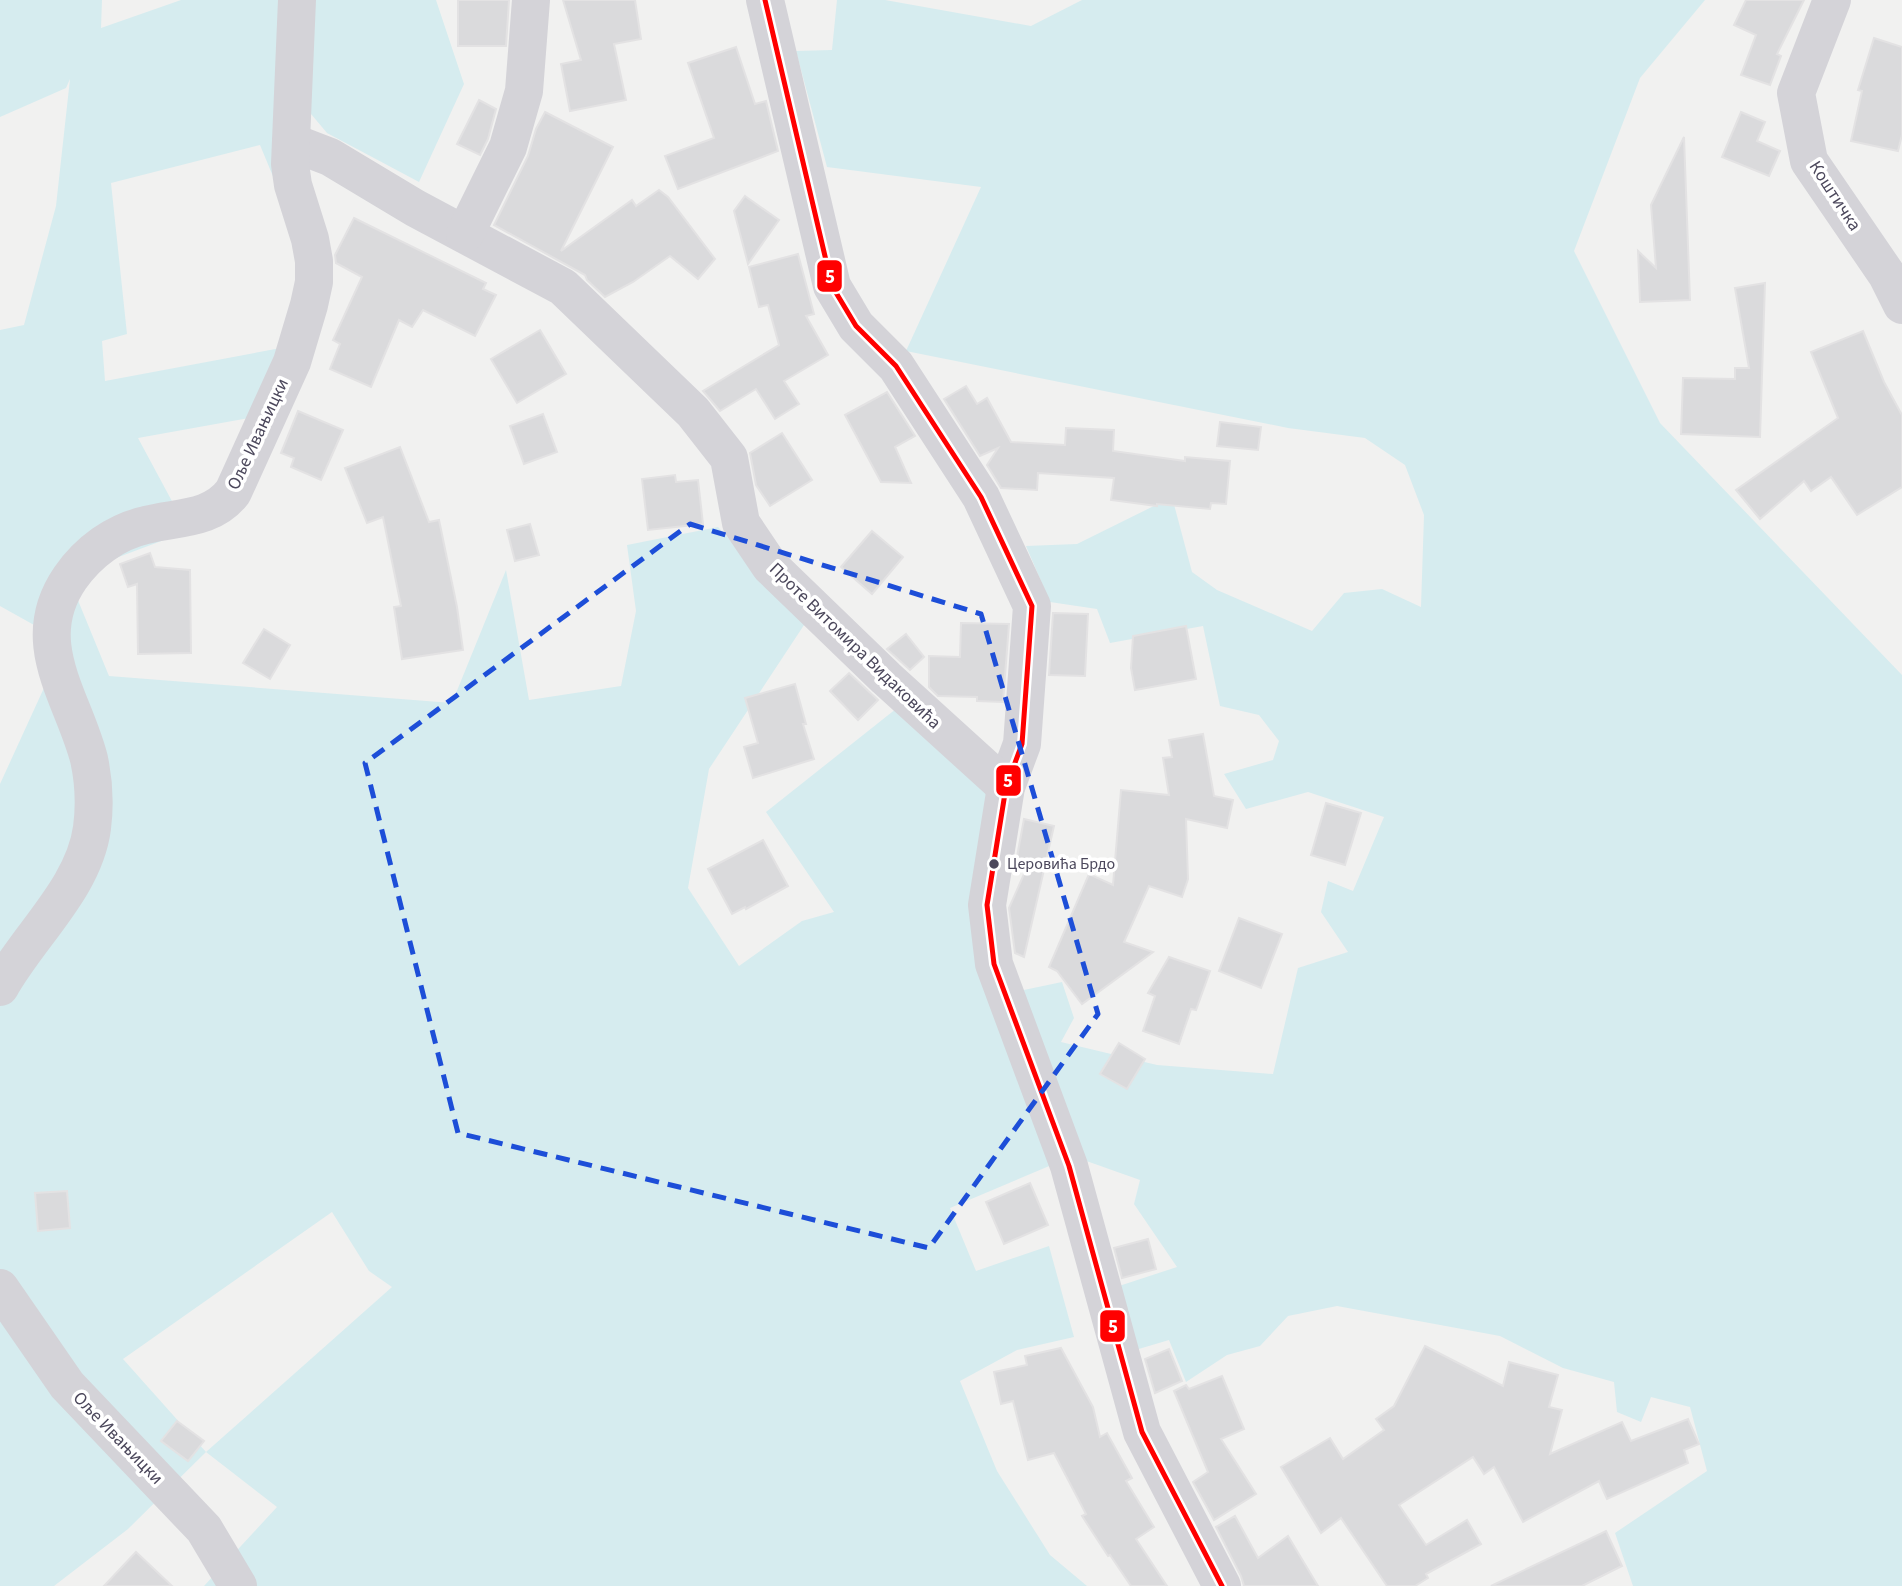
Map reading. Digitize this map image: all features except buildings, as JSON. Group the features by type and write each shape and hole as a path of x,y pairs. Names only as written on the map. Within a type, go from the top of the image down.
{"street":[{"name":"Оље Ивањицки","path":"0,987 73,881 92,831 93,778 52,650 51,630 61,594 83,562 100,546 122,533 145,525 202,514 226,502 292,362 314,282 310,239 293,185 290,164 297,0"},
{"path":"465,234 508,147 524,91 531,0"},
{"path":"765,0 832,286 856,326 896,366 981,498 1032,606 1022,744 1006,787 987,905 994,964 1069,1166 1142,1432 1223,1586"},
{"name":"Коштичка","path":"1832,0 1796,93 1810,160 1887,275 1902,305"},
{"name":"Проте Витомира Видаковића","path":"291,142 330,157 415,208 563,287 694,412 729,458 741,523 770,566 886,678 1006,787"},
{"name":"Оље Ивањицки","path":"0,1288 67,1385 204,1529 238,1586"}],"highlighted area":[{"path":"690,524 981,614 1098,1014 929,1248 458,1133 365,763"}],"shaded area":[{"path":"0,0 102,0 101,28 181,0 436,0 464,84 419,182 327,133 280,77 299,239 260,145 111,183 127,334 102,341 105,381 286,347 266,415 138,438 188,531 68,576 109,676 452,703 506,570 529,700 621,686 636,611 627,545 718,527 806,622 709,769 688,888 739,966 802,921 834,912 766,812 916,693 998,764 978,897 1019,991 1062,982 1074,1018 1061,1042 1157,1065 1273,1074 1298,968 1348,952 1321,912 1328,881 1353,891 1384,817 1308,792 1246,809 1224,774 1273,760 1279,741 1259,715 1220,706 1203,626 1110,643 1097,609 1050,602 1026,546 1077,544 1172,497 1192,572 1217,590 1312,631 1344,593 1382,589 1421,607 1424,515 1405,465 1365,438 1288,428 906,351 981,187 827,167 796,51 832,50 837,0 885,0 1031,26 1082,0 1705,0 1640,78 1574,251 1660,423 1902,675 1902,1586 1633,1586 1615,1533 1707,1471 1690,1407 1651,1397 1641,1422 1617,1412 1614,1382 1563,1368 1500,1336 1337,1306 1288,1316 1260,1346 1227,1355 1186,1382 1169,1340 1132,1351 1116,1287 1177,1267 1134,1204 1140,1180 1078,1158 1054,1164 950,1208 976,1271 1049,1246 1074,1337 1017,1350 960,1381 997,1471 1050,1555 1087,1586 204,1586 277,1507 206,1452 128,1529 54,1586 0,1586 0,784 49,677 34,625 0,606 0,330 24,325 56,206 70,79 66,88 0,117","holes":["332,1212 369,1271 392,1287 206,1452 123,1359"]}],"transit line":[{"name":"5","path":"765,0 832,286 856,326 896,366 981,497 1032,606 1022,744 1006,787 987,905 994,964 1069,1166 1142,1432 1222,1586"}],"place":[{"name":"Церовића Брдо","path":"994,864"}]}
